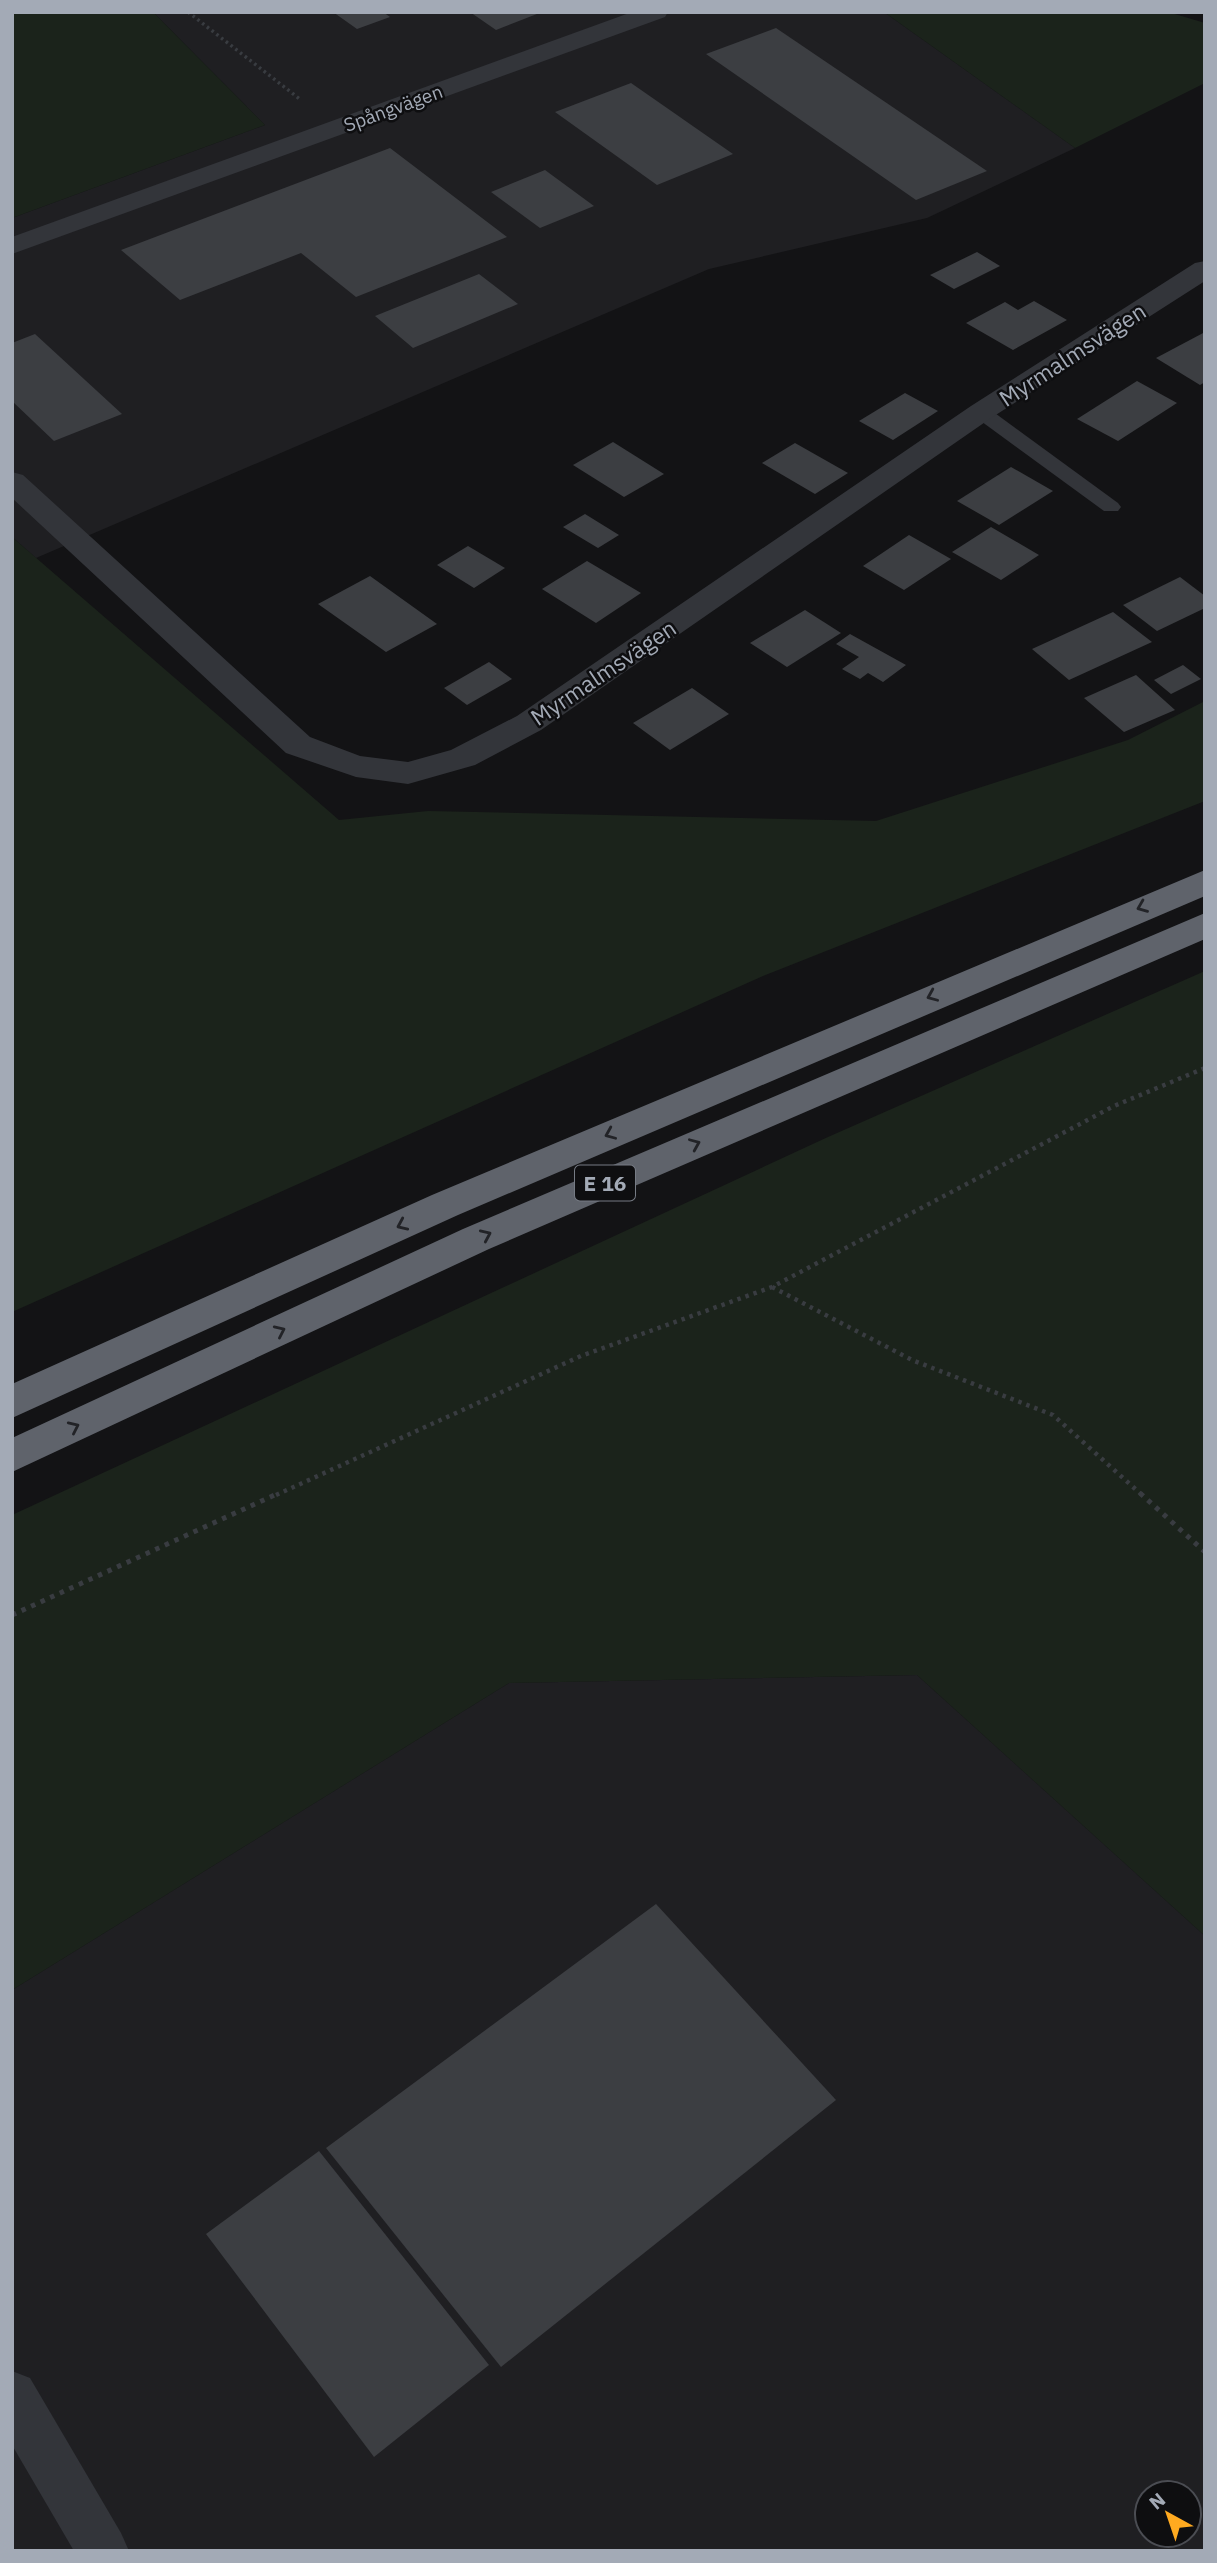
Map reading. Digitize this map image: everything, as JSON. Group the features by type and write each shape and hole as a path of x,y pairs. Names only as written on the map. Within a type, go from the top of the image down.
{"highway":[{"name":"E 16","path":"12,1402 445,1205 1205,882"},
{"name":"E 16","path":"12,1456 476,1239 1205,925"}],"street":[{"name":"Spångvägen","path":"12,246 656,12"},
{"name":"Myrmalmsvägen","path":"12,481 298,745 341,763 395,774 446,764 495,743 529,723 981,412 1205,269"},
{"path":"12,2396 103,2551"}],"lane":[{"path":"981,412 1111,507"}],"path":[{"path":"188,12 336,128"},
{"path":"12,1615 581,1356 772,1287 1114,1106 1205,1068"},
{"path":"772,1287 912,1360 1053,1415 1205,1552"}],"shaded area":[{"path":"12,12 153,12 265,125 12,218"},
{"path":"153,12 884,12 1075,148 927,218 709,269 36,558 12,537 12,218 265,125"},
{"path":"884,12 1168,12 1205,23 1205,83 1075,148"},
{"path":"12,537 339,820 428,811 876,821 1128,740 1205,701 1205,801 763,976 12,1312"},
{"path":"1205,971 1205,1936 917,1675 509,1683 12,1990 12,1515 828,1137"},
{"path":"917,1675 1205,1936 1205,2551 12,2551 12,1990 509,1683"}],"building":[{"path":"333,12 383,12 390,17 357,29"},
{"path":"470,12 542,12 496,30"},
{"path":"776,28 987,171 916,200 706,54"},
{"path":"631,83 733,154 657,185 555,112"},
{"path":"390,148 507,237 356,297 301,253 180,300 121,250"},
{"path":"545,170 594,206 540,228 491,192"},
{"path":"977,252 1000,266 954,289 930,275"},
{"path":"479,274 518,304 413,348 375,316"},
{"path":"1034,301 1067,320 1013,350 966,323 1005,302 1018,310"},
{"path":"1205,332 1205,382 1200,385 1156,358"},
{"path":"35,334 122,414 54,441 12,401 12,343"},
{"path":"1137,381 1177,403 1118,441 1077,419"},
{"path":"905,393 938,411 893,440 859,421"},
{"path":"613,442 664,474 624,497 573,465"},
{"path":"795,443 848,473 815,494 762,463"},
{"path":"1011,467 1053,491 999,525 957,501"},
{"path":"585,514 619,535 598,548 563,527"},
{"path":"991,527 1039,555 1001,580 952,552"},
{"path":"909,535 951,559 904,590 863,566"},
{"path":"468,546 505,568 474,588 437,565"},
{"path":"587,561 641,593 596,623 542,589"},
{"path":"370,576 437,624 386,652 318,604"},
{"path":"1180,577 1205,596 1205,608 1157,631 1123,605"},
{"path":"805,610 841,633 787,667 750,643"},
{"path":"1113,612 1152,642 1069,680 1032,649"},
{"path":"850,634 906,665 883,682 868,673 860,679 842,669 859,657 836,644"},
{"path":"489,662 512,679 467,705 444,688"},
{"path":"1183,665 1201,679 1171,694 1154,680"},
{"path":"1136,675 1175,710 1124,732 1084,698"},
{"path":"692,688 729,714 670,750 633,723"},
{"path":"656,1904 836,2100 501,2367 326,2148"},
{"path":"319,2151 489,2365 374,2457 206,2234"}]}
